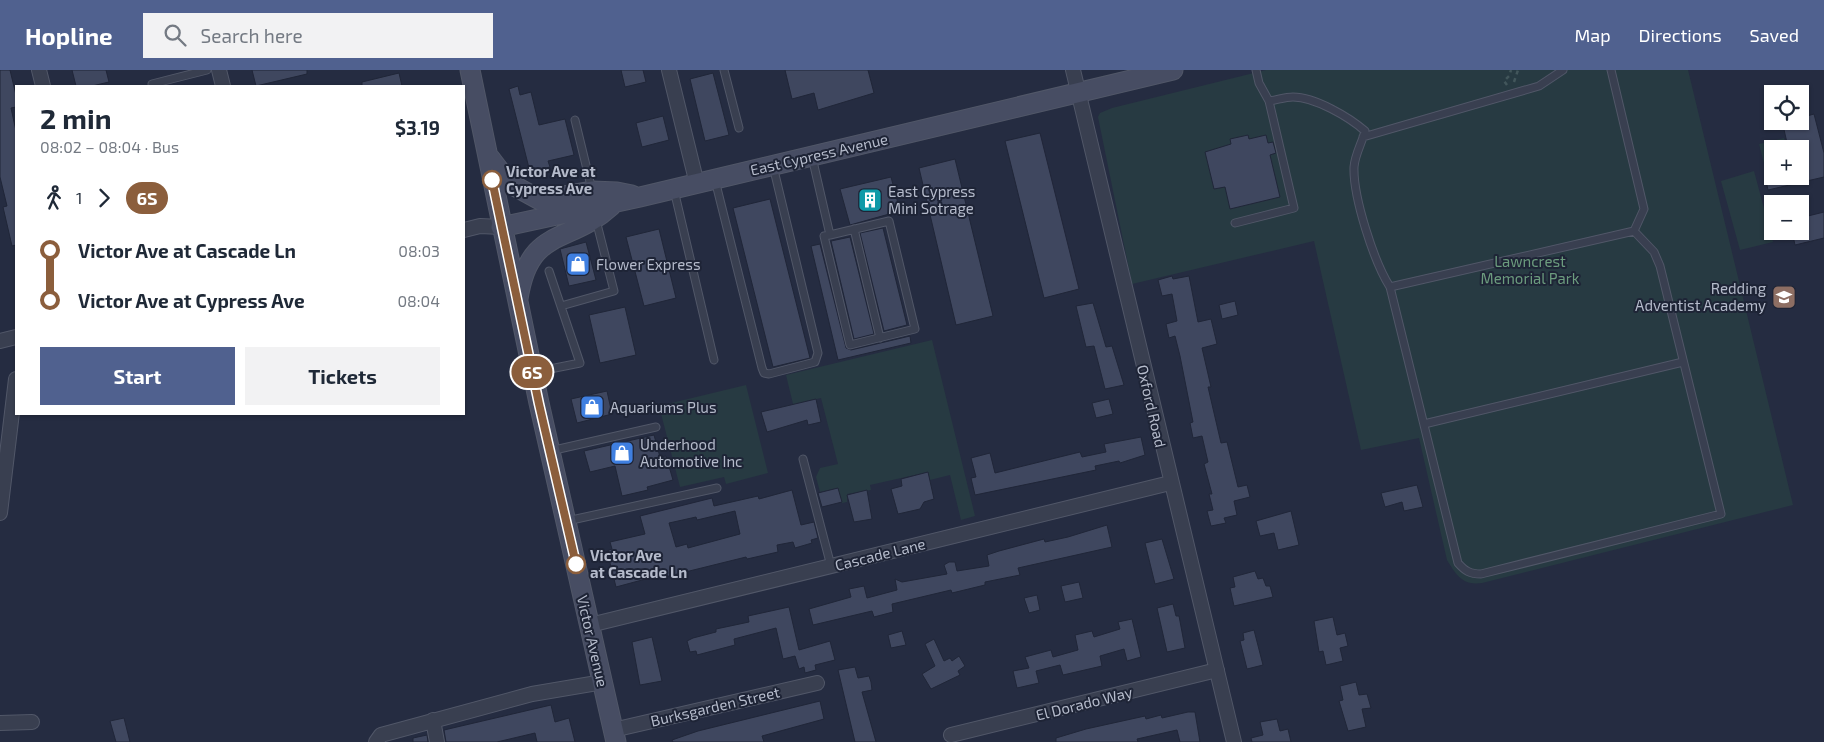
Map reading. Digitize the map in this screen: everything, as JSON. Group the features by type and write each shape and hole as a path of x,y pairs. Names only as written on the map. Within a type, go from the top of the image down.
{"main road":[{"name":"Victor Avenue","path":"470,70 532,372 615,736"},
{"name":"East Cypress Avenue","path":"501,227 697,184 1173,70"},
{"path":"485,148 493,165 509,183 540,200 592,191 617,192 640,197"},
{"path":"518,306 525,273 540,249 548,241 580,228 596,219 614,203"}],"street":[{"path":"39,70 43,85"},
{"path":"219,70 223,85"},
{"path":"670,70 697,184"},
{"name":"Oxford Road","path":"1073,70 1170,483 1234,742"},
{"name":"East Cypress Avenue","path":"465,230 480,226 501,227"},
{"path":"0,341 15,337"},
{"path":"0,513 15,387"},
{"name":"Cascade Lane","path":"590,625 1170,483"},
{"name":"El Dorado Way","path":"951,735 1217,670"},
{"path":"376,742 381,735 432,720 532,694 603,682"},
{"name":"Burksgarden Street","path":"615,736 816,683"},
{"path":"432,720 437,742"},
{"path":"0,723 32,722"}],"lane":[{"path":"152,84 207,70"},
{"path":"724,70 739,128"},
{"path":"1234,223 1294,208 1269,101 1259,83 1256,70"},
{"path":"1363,137 1539,86 1563,70"},
{"path":"1611,70 1644,209 1634,231"},
{"path":"1269,101 1299,98 1332,110 1365,130 1354,168 1356,186 1374,258 1390,287 1458,563 1464,570 1473,574 1481,574 1721,514 1658,259 1654,252 1634,231"},
{"path":"575,120 592,191"},
{"path":"811,156 830,234"},
{"path":"715,179 762,368 764,373 775,372 815,362 818,353 772,166"},
{"path":"674,189 714,360"},
{"path":"561,306 614,291 596,219"},
{"path":"888,221 915,330 850,345 824,236 830,234 888,221"},
{"path":"854,229 880,338"},
{"path":"1390,287 1634,231"},
{"path":"532,372 580,363 549,271"},
{"path":"1424,424 1683,362"},
{"path":"550,452 656,427"},
{"path":"802,459 831,566"},
{"path":"566,521 717,488"}],"path":[{"path":"1510,70 1509,76 1504,81 1508,85 1516,80 1518,70"}],"green space":[{"name":"Lawncrest Memorial Park","path":"1266,70 1688,70 1793,505 1482,583 1470,583 1461,578 1447,560 1419,438 1361,450 1314,241 1132,284 1098,117 1100,113 1112,108"},
{"path":"1764,143 1764,163 1759,144"},
{"path":"1754,171 1764,208 1764,240 1772,240 1773,242 1740,250 1721,181"},
{"path":"932,340 975,516 961,520 950,475 930,480 928,472 870,485 871,490 847,494 847,502 842,503 838,488 820,492 816,477 820,468 838,464 821,398 803,402 803,405 794,408 786,375"},
{"path":"746,385 768,473 726,484 724,477 680,487 659,406"}],"building":[{"path":"0,70 10,70 15,91 15,107 11,108 15,126 15,245 12,246 3,207 7,206 0,177"},
{"path":"72,70 106,70 109,82 96,85 76,85"},
{"path":"252,70 307,70 307,74 256,85"},
{"path":"621,70 643,70 646,82 625,87"},
{"path":"785,70 868,70 874,93 818,110 814,93 792,99"},
{"path":"399,73 402,85 362,85 362,82"},
{"path":"713,73 729,135 705,141 690,79"},
{"path":"518,86 520,95 531,92 539,125 565,119 574,155 548,161 550,167 530,172 509,89"},
{"path":"1814,114 1824,153 1824,177 1809,180 1809,140 1786,140 1784,130 1809,130 1809,115"},
{"path":"663,116 669,140 642,147 636,123"},
{"path":"1040,133 1079,289 1044,298 1005,141"},
{"path":"1248,135 1249,139 1266,135 1268,143 1273,142 1276,153 1270,155 1280,197 1230,209 1225,187 1214,189 1205,152 1231,144 1230,139"},
{"path":"955,159 993,316 956,325 919,168"},
{"name":"East Cypress Mini Sotrage","path":"891,177 900,211 850,225 840,189"},
{"path":"1767,185 1790,185 1768,190"},
{"path":"770,199 810,358 773,367 733,208"},
{"path":"1824,212 1824,238 1795,245 1794,240 1809,240 1809,216"},
{"path":"883,228 907,325 884,331 860,233"},
{"path":"659,229 676,298 644,306 626,237"},
{"path":"850,237 874,334 854,339 831,241"},
{"name":"Flower Express","path":"586,242 596,280 569,286 560,249"},
{"path":"820,244 846,348 851,350 910,336 911,343 838,360 811,246"},
{"path":"1172,276 1173,279 1189,276 1198,322 1211,319 1217,344 1202,348 1211,387 1208,387 1221,443 1227,442 1238,487 1247,485 1250,497 1234,501 1237,515 1224,518 1226,523 1211,526 1207,511 1213,510 1209,494 1212,494 1204,464 1208,462 1202,436 1193,438 1190,423 1193,422 1180,356 1175,336 1169,338 1166,324 1177,321 1172,294 1162,296 1158,280"},
{"path":"1235,301 1238,315 1222,319 1219,305"},
{"path":"1093,303 1106,347 1112,346 1124,385 1105,389 1094,346 1086,347 1076,306"},
{"path":"625,307 636,355 600,363 589,315"},
{"name":"Aquariums Plus","path":"607,391 612,414 577,423 571,399"},
{"path":"816,399 821,422 808,425 807,420 767,432 761,412"},
{"path":"1109,399 1113,414 1096,418 1092,403"},
{"path":"654,435 660,457 666,456 673,480 647,487 648,490 622,496 615,466 590,472 584,451"},
{"path":"1141,437 1145,455 1120,463 1119,461 1095,466 1096,470 975,495 971,478 976,477 971,458 990,453 995,473 1080,452 1082,457 1106,452 1104,444"},
{"path":"928,472 934,499 924,502 920,509 898,514 891,489 902,486 901,479"},
{"path":"1417,485 1423,507 1404,511 1402,502 1385,507 1381,493"},
{"path":"838,488 842,502 822,507 818,493"},
{"path":"792,490 801,525 814,522 818,538 811,540 812,543 795,548 793,542 777,545 778,552 747,559 746,557 657,579 657,576 616,587 607,551 612,549 610,542 645,534 640,516 712,498 714,506 758,496 759,499","holes":["735,511 740,534 688,548 687,544 676,547 669,523 696,517 697,520"]},
{"path":"867,490 872,519 854,522 847,495"},
{"path":"1291,511 1299,545 1278,550 1274,533 1260,536 1256,521"},
{"path":"1107,525 1112,547 1018,568 1020,575 985,582 985,585 952,593 951,590 892,604 893,612 874,617 872,611 813,625 809,609 851,597 849,589 864,586 867,598 897,590 895,579 902,582 947,574 944,565 949,562 955,562 957,571 989,566 987,555 1044,539 1045,542 1068,537"},
{"path":"1162,539 1174,579 1155,584 1145,543"},
{"path":"1255,571 1258,579 1263,578 1266,586 1270,586 1273,597 1234,606 1230,588 1235,587 1233,577"},
{"path":"1079,582 1083,598 1065,602 1061,586"},
{"path":"1037,595 1040,610 1029,613 1024,598"},
{"path":"1173,604 1176,616 1179,616 1185,648 1167,652 1157,608"},
{"path":"789,607 799,650 830,641 835,660 815,665 816,670 805,673 804,667 799,669 795,656 783,659 776,628 734,639 735,645 697,655 696,651 690,652 687,641 693,638 716,632 716,629 749,622 748,616"},
{"path":"1333,617 1337,635 1345,633 1348,646 1340,648 1343,661 1326,665 1323,651 1319,652 1314,621"},
{"path":"1132,619 1141,657 1127,661 1124,649 1100,656 1102,666 1063,675 1060,665 1036,671 1039,683 1017,688 1013,671 1029,668 1025,657 1051,650 1053,657 1078,650 1075,635 1092,631 1094,637 1120,629 1118,622"},
{"path":"1254,630 1263,665 1247,669 1240,641 1244,640 1243,633"},
{"path":"902,631 906,645 891,648 888,635"},
{"path":"652,637 662,681 640,685 632,642"},
{"path":"934,639 944,661 950,658 952,661 959,656 965,666 958,671 960,675 931,689 922,674 935,666 925,644"},
{"path":"855,667 858,678 869,676 871,682 872,690 862,692 876,742 855,742 838,670"},
{"path":"1356,682 1359,695 1367,694 1371,708 1362,709 1366,727 1348,731 1339,701 1343,700 1340,686"},
{"path":"820,701 824,719 762,736 764,742 673,742 672,740 698,731"},
{"path":"551,705 555,722 569,718 575,742 537,742 535,733 497,742 446,742 444,730"},
{"path":"1195,712 1200,742 1180,742 1177,730 1137,739 1138,742 1056,742 1056,738 1086,729 1145,716 1146,719 1161,715 1162,718"},
{"path":"124,718 130,742 116,742 110,721"},
{"path":"1277,719 1280,731 1288,729 1291,742 1252,742 1251,738 1263,735 1260,722"},
{"path":"427,735 428,742 413,742 413,738"}],"bus line":[{"name":"6S","path":"492,180 539,404 576,564"}],"place":[{"name":"Victor Ave at Cypress Ave","path":"492,180"},
{"name":"East Cypress Mini Sotrage","path":"870,200"},
{"name":"Flower Express","path":"578,264"},
{"name":"Redding Adventist Academy","path":"1784,297"},
{"name":"Aquariums Plus","path":"592,407"},
{"name":"Underhood Automotive Inc","path":"622,453"},
{"name":"Victor Ave at Cascade Ln","path":"576,564"}]}
